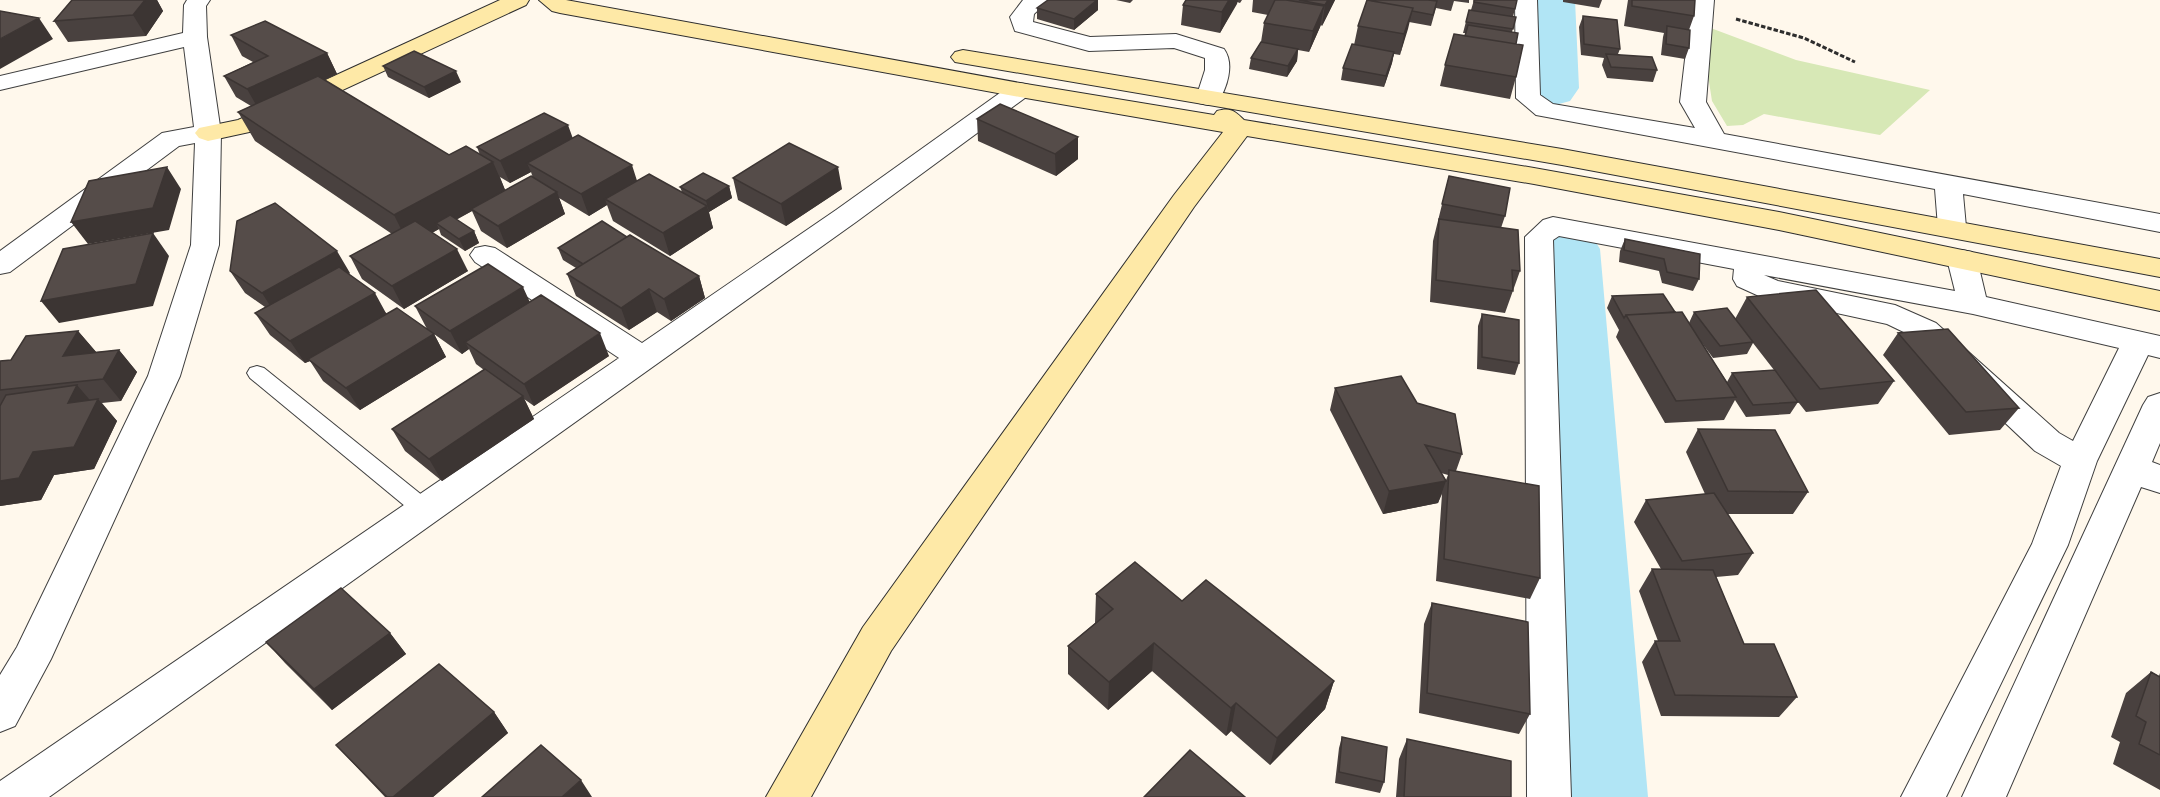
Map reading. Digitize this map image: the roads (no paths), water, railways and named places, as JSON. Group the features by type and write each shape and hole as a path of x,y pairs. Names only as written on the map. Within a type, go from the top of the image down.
{"street":[{"path":"0,713 31,659 164,376 205,245 208,133 195,37 195,4 199,0"},
{"path":"0,265 171,139 245,126 518,0"},
{"path":"550,0 560,6 1020,90 1239,129 1534,176 1721,210 2160,301"},
{"path":"627,0 796,31 1501,146 1952,227 2160,268"},
{"path":"1038,0 1023,12 1020,20 1023,26 1089,44 1176,41 1216,54 1217,68 1208,98"},
{"path":"1526,0 1528,98 1545,110 1714,138 2160,223"},
{"path":"1703,2 1694,102 1714,138"},
{"path":"0,83 195,37"},
{"path":"13,797 846,216 1020,90"},
{"path":"1208,98 1239,129"},
{"path":"788,797 877,639 1184,201 1239,129"},
{"path":"1948,184 1952,227"},
{"path":"1549,797 1539,237 1553,226 1973,304 2149,345 2080,461 2050,545 1923,797"},
{"path":"485,255 642,358"},
{"path":"1962,259 1973,304"},
{"path":"1747,262 1748,279 1770,289 1895,315 1925,330 2046,442 2080,461"},
{"path":"1984,797 2081,578 2146,474 2160,405"}],"lane":[{"path":"257,373 425,510"}],"waterway":[{"path":"1547,0 1548,88"},
{"path":"1564,249 1593,797"}]}
